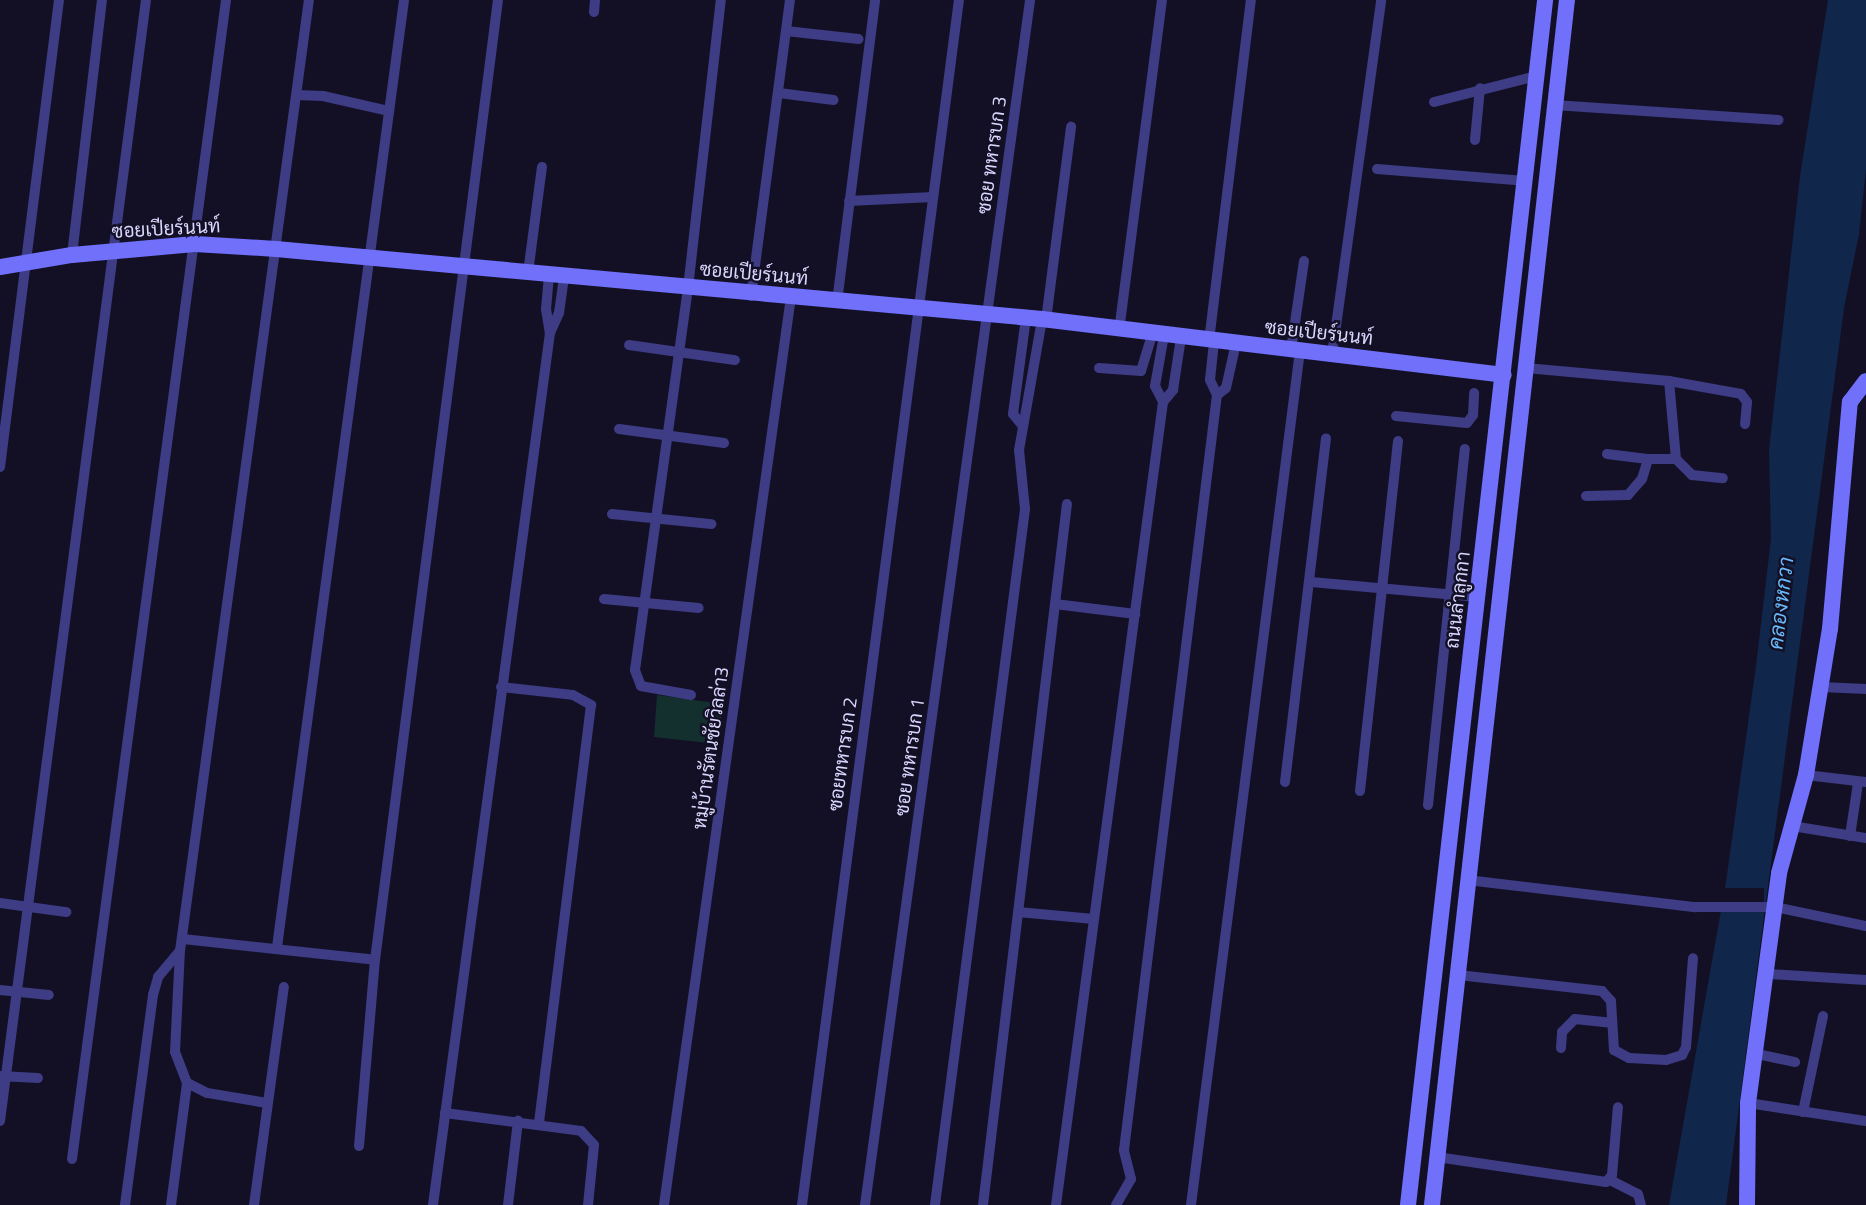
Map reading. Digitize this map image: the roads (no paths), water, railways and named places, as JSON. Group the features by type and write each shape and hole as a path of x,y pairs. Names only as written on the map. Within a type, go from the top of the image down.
{"main road":[{"name":"ถนนลำลูกกา","path":"1408,1205 1500,417 1545,0"},
{"path":"1432,1205 1567,0"},
{"name":"ซอยเปียร์นนท์","path":"0,267 72,255 195,244 276,249 751,296 921,307 1038,319 1119,331 1504,375"},
{"path":"1747,1205 1748,1103 1769,974 1772,907 1806,775 1821,687 1840,552 1850,402 1865,383"},
{"path":"1471,667 1492,666"}],"street":[{"path":"0,467 60,0"},
{"path":"72,255 102,0"},
{"path":"0,1121 3,1076 29,906 116,251 146,0"},
{"path":"72,1159 226,0"},
{"path":"171,1205 187,1083 175,1052 180,951 309,0"},
{"path":"277,947 367,257 404,0"},
{"path":"359,1146 375,960 498,0"},
{"path":"594,12 595,0"},
{"path":"691,695 647,689 636,681 655,516 688,289 721,0"},
{"path":"751,296 790,0"},
{"path":"837,302 874,0"},
{"name":"ซอยทหารบก 2","path":"802,1205 959,0"},
{"name":"ซอย ทหารบก 3","path":"986,314 1030,0"},
{"path":"1119,331 1162,0"},
{"path":"1116,1205 1131,1179 1124,1150 1217,395 1210,380 1211,342 1251,0"},
{"path":"1332,355 1381,0"},
{"path":"786,31 859,39"},
{"path":"1434,102 1480,88 1536,76"},
{"path":"1475,140 1480,88"},
{"path":"779,93 834,100"},
{"path":"297,95 324,96 389,111"},
{"path":"1554,104 1778,120"},
{"path":"935,1205 1025,509 1019,450 1022,425 1028,416 1038,319 1071,127"},
{"path":"528,273 542,167"},
{"path":"1377,169 1525,181"},
{"path":"849,201 933,197"},
{"path":"1191,1205 1304,261"},
{"path":"433,1205 550,333 559,313 556,276"},
{"name":"หมู่บ้านรัตนชัยวิลล่า3","path":"664,1205 791,297"},
{"name":"ซอย ทหารบก 1","path":"865,1205 986,314"},
{"path":"1022,425 1013,415 1038,319"},
{"path":"1099,368 1141,371 1158,335"},
{"path":"1158,335 1155,386 1163,402"},
{"path":"1056,1205 1163,402 1173,390 1181,338"},
{"path":"1217,395 1226,388 1236,343"},
{"path":"629,345 735,360"},
{"path":"1526,368 1669,381 1746,396 1745,424"},
{"path":"1669,381 1675,459 1692,475 1723,478"},
{"path":"1473,415 1474,393"},
{"path":"1396,416 1462,424 1473,415 1500,417"},
{"path":"618,429 667,439 724,443"},
{"path":"1285,782 1311,582 1326,438"},
{"path":"1360,791 1398,442"},
{"path":"1428,805 1465,449"},
{"path":"1607,454 1675,459"},
{"path":"1586,496 1628,495 1642,478 1648,459"},
{"path":"983,1205 1067,504"},
{"path":"611,513 711,524"},
{"path":"1311,582 1478,597"},
{"path":"604,599 699,608"},
{"path":"1055,604 1135,614"},
{"path":"501,687 573,695 591,705 539,1123"},
{"path":"1821,687 1866,689"},
{"path":"1806,775 1862,783 1850,836"},
{"path":"1792,827 1866,838"},
{"path":"1467,880 1695,907 1772,907 1866,926"},
{"path":"0,904 66,912"},
{"path":"1018,912 1094,919"},
{"path":"183,939 277,947 375,960"},
{"path":"125,1205 153,995 158,977 180,951"},
{"path":"1458,975 1602,990 1611,1001 1611,1044 1621,1055 1666,1060 1682,1055 1693,958"},
{"path":"1769,974 1866,980"},
{"path":"254,1205 284,987"},
{"path":"0,990 49,995"},
{"path":"1803,1112 1823,1016"},
{"path":"1561,1048 1562,1032 1575,1019 1611,1023"},
{"path":"1757,1054 1795,1062"},
{"path":"3,1076 38,1078"},
{"path":"187,1083 207,1093 267,1103"},
{"path":"1748,1103 1866,1121"},
{"path":"1610,1180 1618,1107"},
{"path":"446,1112 581,1131 594,1146 588,1205"},
{"path":"509,1205 518,1121"},
{"path":"1437,1157 1597,1183 1610,1180 1637,1194 1642,1205"}],"water":[{"name":"คลองหกวา","path":"1828,0 1866,0 1866,169 1859,234 1844,308 1726,1205 1669,1205 1726,882 1756,666 1771,539 1769,450 1800,176"}]}
